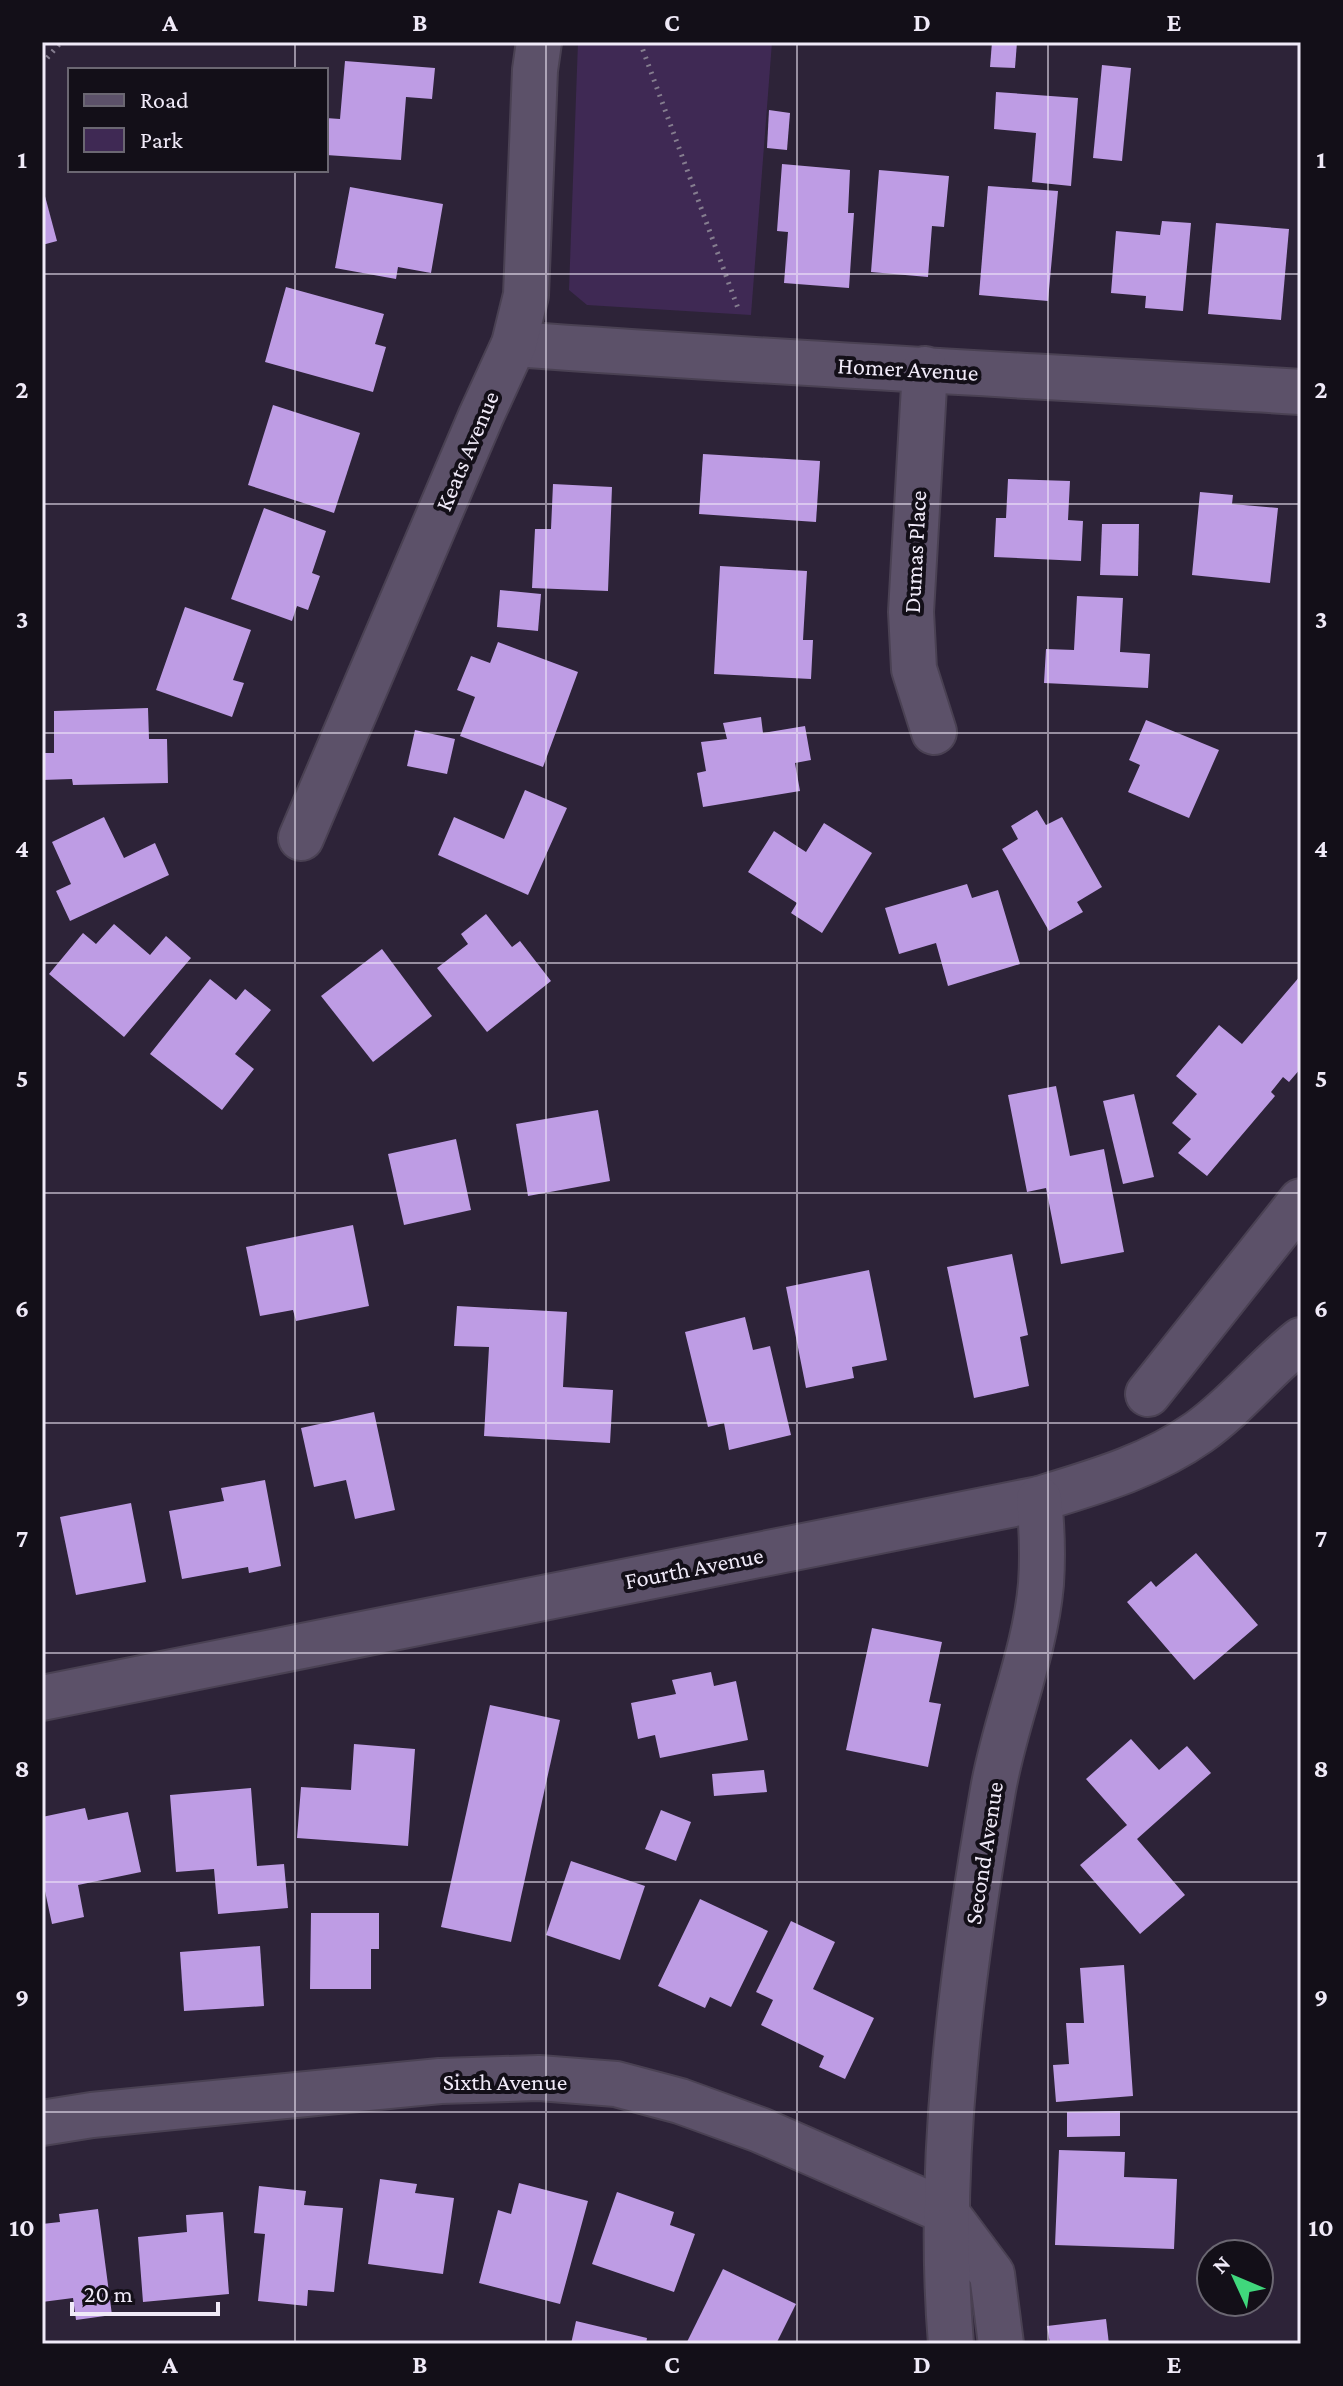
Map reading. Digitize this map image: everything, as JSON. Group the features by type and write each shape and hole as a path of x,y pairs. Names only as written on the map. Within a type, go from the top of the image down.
{"street":[{"name":"Keats Avenue","path":"301,838 514,344 526,295 535,70 539,42"},
{"name":"Homer Avenue","path":"514,344 764,362 1301,392"},
{"name":"Dumas Place","path":"925,369 911,612 914,669 934,732"},
{"path":"1148,1394 1301,1201"},
{"name":"Fourth Avenue","path":"42,1698 1039,1499 1110,1477 1161,1456 1200,1431 1301,1340"},
{"name":"Second Avenue","path":"951,2344 945,2211 968,1950 994,1786 1041,1587 1043,1543 1039,1499"},
{"name":"Sixth Avenue","path":"42,2123 440,2081 539,2078 616,2084 680,2101 760,2130 945,2211"},
{"path":"945,2211 992,2274 1001,2344"}],"path":[{"path":"42,64 61,42"},
{"path":"640,42 734,300 764,362"}],"green space":[{"path":"578,42 772,42 751,315 587,305 569,290"}],"building":[{"path":"992,42 1017,42 1015,68 990,67"},
{"path":"345,61 435,68 432,99 406,97 401,160 328,155 328,118 340,119"},
{"path":"1102,65 1131,68 1122,161 1093,158"},
{"path":"996,92 1078,98 1071,186 1032,182 1036,133 994,129"},
{"path":"769,110 790,113 787,150 767,148"},
{"path":"782,164 850,170 848,213 854,213 849,288 784,283 788,232 777,231"},
{"path":"879,170 949,176 944,227 932,226 928,277 871,272"},
{"path":"42,185 57,241 42,245"},
{"path":"988,186 1058,191 1048,301 979,295"},
{"path":"350,187 443,204 431,273 398,267 396,279 335,268"},
{"path":"1162,221 1191,223 1183,311 1145,308 1146,296 1111,293 1116,231 1160,235"},
{"path":"1216,223 1289,229 1281,320 1208,314"},
{"path":"286,287 384,314 375,344 386,347 373,392 265,362"},
{"path":"273,405 360,433 334,513 248,485"},
{"path":"703,454 820,461 816,522 699,514"},
{"path":"1008,479 1070,481 1068,520 1083,521 1081,561 994,557 996,518 1006,518"},
{"path":"553,484 612,487 608,591 532,588 535,529 551,529"},
{"path":"1200,492 1233,495 1232,504 1278,508 1270,583 1192,575"},
{"path":"264,508 326,531 312,573 320,576 308,610 297,606 292,621 231,599"},
{"path":"1102,524 1139,524 1138,576 1100,575"},
{"path":"720,566 807,571 803,640 813,640 811,679 714,674"},
{"path":"500,590 541,594 538,631 497,627"},
{"path":"1077,596 1123,598 1120,652 1150,654 1148,688 1044,683 1046,649 1074,650"},
{"path":"185,607 251,630 233,680 244,683 232,717 156,690"},
{"path":"498,642 578,672 543,767 460,736 475,697 457,690 471,656 490,663"},
{"path":"148,708 149,739 167,739 168,783 73,785 72,779 42,780 42,753 54,753 54,711"},
{"path":"761,717 763,733 805,726 811,760 795,763 800,791 703,807 697,773 706,771 701,742 727,739 723,723"},
{"path":"1146,720 1219,750 1189,818 1128,792 1140,765 1129,760"},
{"path":"415,730 455,739 447,774 407,766"},
{"path":"525,790 567,808 528,895 438,855 454,817 504,839"},
{"path":"1037,810 1046,825 1062,817 1102,887 1077,902 1083,912 1049,931 1002,849 1018,839 1011,826"},
{"path":"104,817 124,858 155,843 169,875 70,921 56,891 71,884 52,842"},
{"path":"824,823 872,853 822,933 791,913 797,903 748,872 774,831 806,852"},
{"path":"967,884 972,898 998,890 1020,964 948,986 936,943 899,954 885,908"},
{"path":"486,914 512,947 520,941 551,981 487,1032 437,968 468,944 461,934"},
{"path":"114,924 150,955 166,936 191,958 124,1037 49,974 83,933 96,944"},
{"path":"382,949 432,1016 373,1062 321,996"},
{"path":"1301,975 1301,1068 1289,1082 1283,1077 1271,1092 1275,1096 1207,1176 1178,1153 1191,1139 1172,1123 1197,1094 1176,1076 1219,1025 1242,1044"},
{"path":"210,979 236,1000 245,989 271,1010 235,1054 254,1069 222,1110 150,1054"},
{"path":"1056,1086 1070,1156 1104,1149 1124,1252 1061,1264 1046,1188 1027,1192 1008,1095"},
{"path":"1134,1094 1154,1177 1123,1184 1103,1101"},
{"path":"598,1110 610,1181 528,1196 516,1124"},
{"path":"456,1139 471,1210 404,1225 388,1154"},
{"path":"353,1225 369,1306 296,1321 293,1310 260,1316 246,1247"},
{"path":"1012,1254 1028,1335 1020,1337 1029,1386 974,1398 947,1267"},
{"path":"869,1270 887,1360 852,1367 854,1378 806,1388 786,1287"},
{"path":"457,1306 567,1312 563,1387 613,1390 610,1443 484,1436 489,1347 454,1346"},
{"path":"745,1317 753,1350 770,1346 791,1435 729,1450 724,1423 708,1427 685,1332"},
{"path":"374,1412 395,1510 355,1519 346,1480 314,1487 301,1428"},
{"path":"265,1480 281,1566 249,1573 248,1567 182,1579 169,1511 224,1501 221,1488"},
{"path":"131,1503 146,1582 76,1595 60,1517"},
{"path":"1196,1553 1258,1625 1194,1680 1127,1602 1151,1581 1156,1587"},
{"path":"872,1628 942,1642 929,1702 941,1704 928,1767 846,1750"},
{"path":"711,1672 714,1686 736,1681 748,1740 660,1758 655,1735 638,1739 631,1703 676,1694 672,1680"},
{"path":"490,1705 560,1720 511,1942 441,1927"},
{"path":"1131,1739 1159,1770 1187,1746 1211,1773 1137,1839 1185,1895 1140,1934 1080,1865 1127,1825 1086,1779"},
{"path":"354,1744 415,1749 408,1846 297,1838 301,1787 351,1790"},
{"path":"764,1770 767,1792 714,1796 712,1774"},
{"path":"251,1788 257,1866 284,1864 288,1908 218,1914 214,1869 176,1872 170,1795"},
{"path":"85,1808 88,1820 128,1812 141,1872 78,1885 84,1917 52,1924 42,1877 42,1817"},
{"path":"661,1810 691,1822 676,1861 645,1849"},
{"path":"571,1861 645,1886 620,1960 546,1935"},
{"path":"700,1899 768,1931 731,2007 710,1997 705,2008 658,1986"},
{"path":"311,1913 379,1913 379,1949 371,1949 371,1989 310,1989"},
{"path":"791,1921 835,1942 813,1989 874,2018 845,2079 819,2067 824,2056 761,2025 773,2000 756,1992"},
{"path":"260,1946 264,2006 184,2011 180,1952"},
{"path":"1124,1965 1133,2096 1056,2102 1053,2065 1069,2064 1066,2023 1084,2023 1080,1968"},
{"path":"1120,2111 1120,2136 1067,2137 1067,2112"},
{"path":"1059,2150 1125,2152 1124,2177 1177,2179 1174,2249 1055,2245"},
{"path":"380,2179 417,2184 415,2193 454,2198 443,2274 368,2264"},
{"path":"519,2183 588,2201 560,2304 479,2283 498,2210 511,2214"},
{"path":"259,2186 306,2191 304,2205 343,2208 334,2292 308,2290 307,2306 258,2301 265,2234 254,2233"},
{"path":"617,2192 674,2212 670,2225 695,2234 674,2292 592,2264"},
{"path":"98,2209 112,2315 76,2320 73,2298 42,2302 42,2224 60,2222 59,2214"},
{"path":"223,2212 229,2294 143,2302 138,2237 187,2232 186,2215"},
{"path":"723,2269 796,2304 776,2344 686,2344"},
{"path":"1106,2319 1109,2344 1050,2344 1047,2326"},
{"path":"576,2321 647,2338 646,2344 571,2344"}]}
